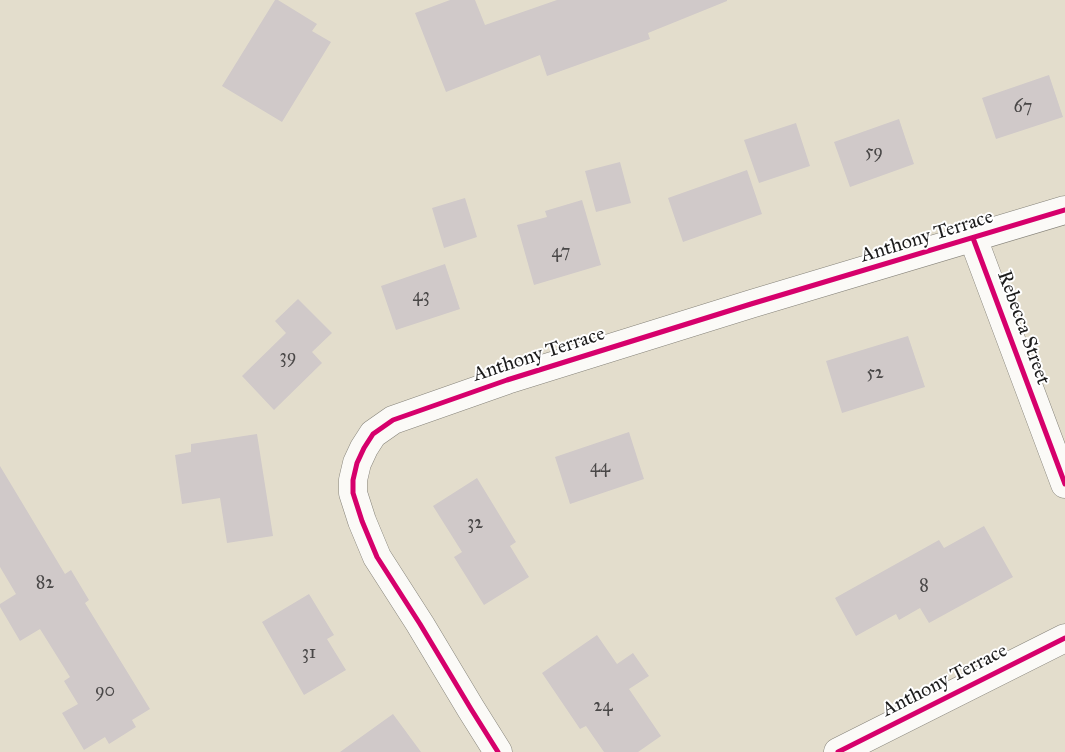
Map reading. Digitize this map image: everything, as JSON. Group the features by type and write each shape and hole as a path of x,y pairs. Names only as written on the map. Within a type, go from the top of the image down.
{"street":[{"name":"Anthony Terrace","path":"498,752 377,557 362,521 353,493 353,480 356,463 374,434 393,420 507,380 751,304 1065,210"},
{"name":"Rebecca Street","path":"973,238 1065,484"},
{"name":"Anthony Terrace","path":"838,752 1065,638"}],"building":[{"path":"275,0 317,24 312,31 331,42 282,122 222,86"},
{"path":"450,0 475,0 485,25 557,0 727,1 648,33 650,39 547,76 540,55 446,92 415,13"},
{"path":"1049,75 1063,117 996,139 982,98"},
{"path":"899,119 914,164 850,187 834,142"},
{"path":"796,123 810,166 759,183 744,140"},
{"path":"620,162 631,203 596,212 585,171"},
{"path":"747,170 762,214 683,242 668,198"},
{"path":"465,198 477,237 444,248 432,208"},
{"path":"582,200 601,265 534,285 517,225 547,217 545,211"},
{"path":"445,264 460,309 396,330 381,286"},
{"path":"298,299 332,333 312,352 322,363 274,410 242,376 286,333 275,321"},
{"path":"908,336 925,387 842,413 826,361"},
{"path":"629,432 644,479 570,504 555,457"},
{"path":"257,434 273,536 227,543 220,498 182,504 175,455 191,452 191,444"},
{"path":"0,466 65,574 71,570 89,600 85,603 150,709 132,720 136,727 109,744 105,737 84,750 62,713 78,704 64,681 70,677 40,629 20,641 0,607 0,604 16,594 0,567"},
{"path":"477,478 516,542 510,546 529,577 484,605 454,557 462,552 433,506"},
{"path":"984,526 1013,577 929,623 920,608 899,620 896,614 856,636 835,598 939,540 944,548"},
{"path":"309,594 334,635 327,639 346,670 304,695 262,622"},
{"path":"597,635 617,664 633,653 649,676 629,689 661,736 638,752 604,752 586,726 580,729 542,673"},
{"path":"393,714 421,752 340,752"}],"cycle path":[{"path":"498,752 377,557 362,521 353,493 353,480 357,463 373,434 393,420 507,380 751,304 1065,210"},
{"path":"973,238 1065,484"},
{"path":"838,752 1065,638"}]}
